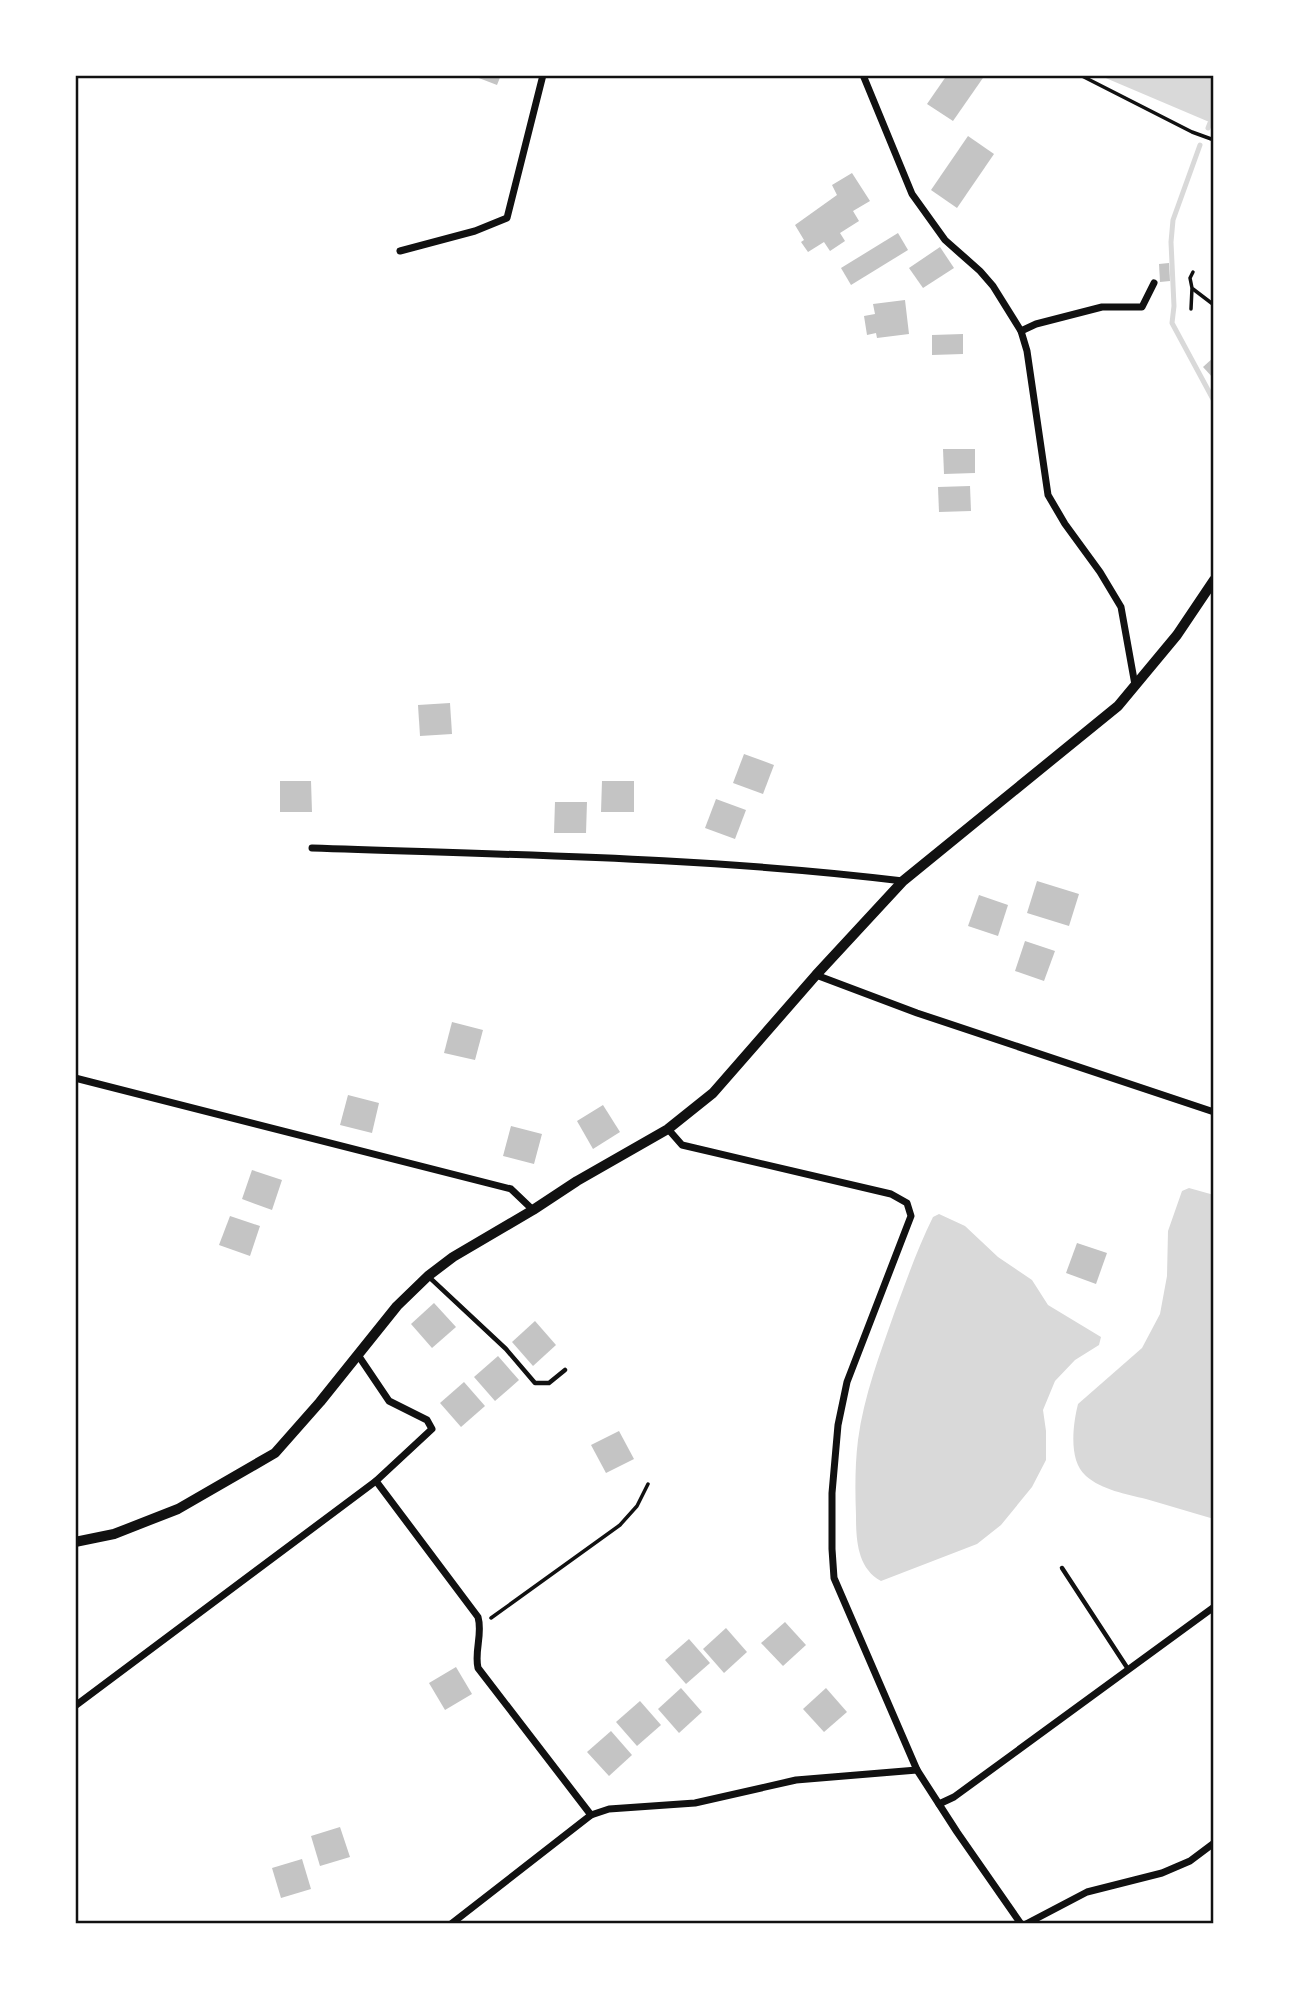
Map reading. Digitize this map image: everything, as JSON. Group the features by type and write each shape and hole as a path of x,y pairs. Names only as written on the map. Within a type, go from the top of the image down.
{"street":[{"path":"400,251 475,231 507,218 543,75"},
{"path":"863,75 912,194 945,240 993,286 1021,331 1027,351 1048,495 1121,607 1135,685"},
{"path":"1021,331 1036,324 1101,307 1142,307 1154,283"},
{"path":"75,1542 114,1534 178,1509 275,1453 397,1306 428,1276 453,1257 577,1181 668,1129 713,1093 903,881 1118,706 1177,635 1214,580"},
{"path":"312,848 817,870 903,881"},
{"path":"817,975 917,1013 1214,1112"},
{"path":"75,1078 512,1189 533,1210"},
{"path":"668,1129 682,1144 891,1194 907,1203 911,1216 848,1382 838,1424 832,1493 834,1578 916,1770 1024,1924 1087,1892 1161,1872 1190,1861 1214,1843"},
{"path":"75,1706 376,1481 432,1429 427,1420 389,1401 358,1355"},
{"path":"376,1481 478,1617 481,1625 476,1659 478,1668 591,1815"},
{"path":"939,1804 954,1797 1214,1607"},
{"path":"451,1924 591,1815 609,1809 695,1803 796,1780 916,1770"}],"lane":[{"path":"428,1276 506,1349 535,1383 549,1383 565,1370"},
{"path":"1062,1568 1129,1670"}],"path":[{"path":"1080,75 1192,132 1214,140"},
{"path":"1191,309 1190,278 1193,272"},
{"path":"1192,288 1214,305"},
{"path":"481,1625 620,1525 637,1506 648,1484"}],"shaded area":[{"path":"1100,75 1214,75 1214,124 1108,79"},
{"path":"1189,1188 1214,1195 1214,1519 1099,1485 1080,1469 1073,1442 1078,1404 1142,1348 1160,1314 1167,1276 1168,1231 1182,1191"},
{"path":"939,1214 965,1226 998,1257 1032,1280 1048,1305 1101,1337 1099,1345 1075,1360 1055,1381 1043,1410 1046,1460 1032,1487 1001,1525 977,1544 881,1581 867,1569 858,1543 855,1487 858,1440 868,1391 895,1311 928,1228 933,1217"}],"building":[{"path":"471,75 501,75 497,85"},
{"path":"947,75 985,75 953,121 927,104"},
{"path":"968,136 994,154 957,208 931,190"},
{"path":"852,173 870,201 853,211 859,221 840,233 845,241 830,251 824,242 808,252 795,225 837,195 832,185"},
{"path":"898,233 908,250 851,285 841,268"},
{"path":"940,247 954,268 923,288 909,268"},
{"path":"1169,263 1170,281 1160,282 1159,264"},
{"path":"905,300 909,334 877,338 876,333 867,335 864,316 875,314 873,304"},
{"path":"963,334 963,354 932,355 932,335"},
{"path":"1214,357 1214,379 1203,367"},
{"path":"943,449 975,449 975,473 944,474"},
{"path":"970,486 971,511 939,512 938,487"},
{"path":"450,703 452,734 420,736 418,705"},
{"path":"744,754 774,765 763,794 733,783"},
{"path":"280,781 311,781 312,812 280,812"},
{"path":"602,781 634,781 634,812 601,812"},
{"path":"716,799 746,810 735,839 705,828"},
{"path":"555,802 587,802 586,833 554,833"},
{"path":"1037,881 1079,894 1069,926 1027,913"},
{"path":"979,895 1008,905 998,936 968,926"},
{"path":"1025,941 1055,951 1044,981 1015,971"},
{"path":"452,1022 483,1030 475,1060 444,1053"},
{"path":"348,1095 379,1103 372,1133 340,1125"},
{"path":"603,1105 620,1132 593,1149 577,1121"},
{"path":"511,1126 542,1134 534,1164 503,1156"},
{"path":"252,1170 282,1180 272,1210 242,1199"},
{"path":"230,1216 260,1226 250,1256 219,1245"},
{"path":"1077,1243 1107,1253 1096,1284 1066,1273"},
{"path":"434,1303 456,1327 432,1348 411,1324"},
{"path":"535,1321 556,1345 533,1366 512,1342"},
{"path":"498,1356 519,1380 495,1401 474,1377"},
{"path":"464,1382 485,1406 461,1427 440,1403"},
{"path":"619,1431 634,1459 606,1473 591,1445"},
{"path":"785,1622 806,1645 783,1666 761,1643"},
{"path":"726,1628 747,1652 724,1673 703,1649"},
{"path":"689,1639 710,1663 686,1684 665,1660"},
{"path":"456,1667 472,1694 445,1710 429,1683"},
{"path":"681,1688 702,1712 679,1733 658,1709"},
{"path":"826,1688 847,1712 824,1732 803,1709"},
{"path":"640,1701 661,1725 637,1746 616,1722"},
{"path":"611,1731 632,1755 609,1776 587,1752"},
{"path":"340,1827 350,1857 320,1866 311,1836"},
{"path":"302,1859 311,1889 281,1898 272,1868"}],"waterway":[{"path":"1208,128 1210,123"},
{"path":"1200,145 1173,220 1172,323 1214,401"}]}
